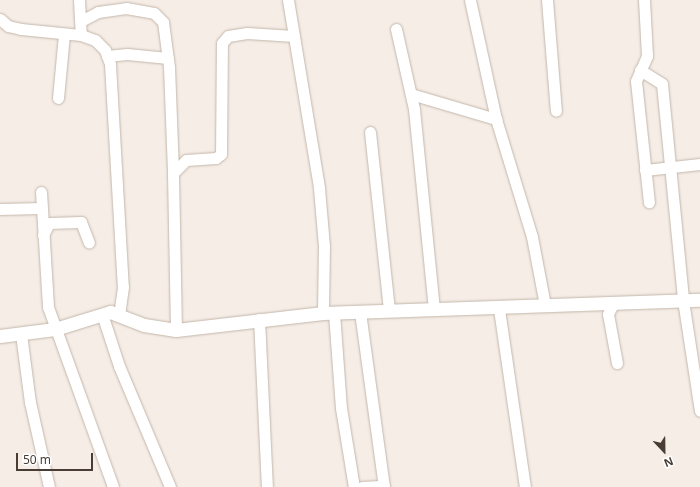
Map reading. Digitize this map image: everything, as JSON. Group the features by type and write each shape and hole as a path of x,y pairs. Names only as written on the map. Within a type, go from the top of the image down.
{"street":[{"path":"78,0 82,35"},
{"path":"288,0 319,188 328,313 354,487"},
{"path":"470,0 496,119 532,237 545,306"},
{"path":"547,0 556,111"},
{"path":"644,0 647,56 636,81 649,202"},
{"path":"81,21 98,12 128,4 154,13 163,22 168,58 173,173 176,330"},
{"path":"0,19 8,26 21,29 82,35 95,40 107,56 123,287 119,315"},
{"path":"396,29 411,94 434,309"},
{"path":"173,173 186,160 216,158 221,154 220,77 225,38 247,33 294,36"},
{"path":"58,98 64,34"},
{"path":"107,56 127,54 168,58"},
{"path":"640,70 662,84 683,300 700,411"},
{"path":"411,94 496,119"},
{"path":"370,132 389,312"},
{"path":"646,170 700,164"},
{"path":"41,192 48,307 113,487"},
{"path":"0,209 42,208"},
{"path":"43,235 49,223 80,222 89,243"},
{"path":"0,336 55,329 102,314 119,315 144,325 176,330 259,319 328,313 389,312 434,309 499,309 700,300"},
{"path":"612,304 608,314 617,363"},
{"path":"499,309 525,487"},
{"path":"360,312 384,486 362,487"},
{"path":"102,314 119,366 170,487"},
{"path":"259,319 267,487"},
{"path":"21,334 30,402 48,487"}]}
